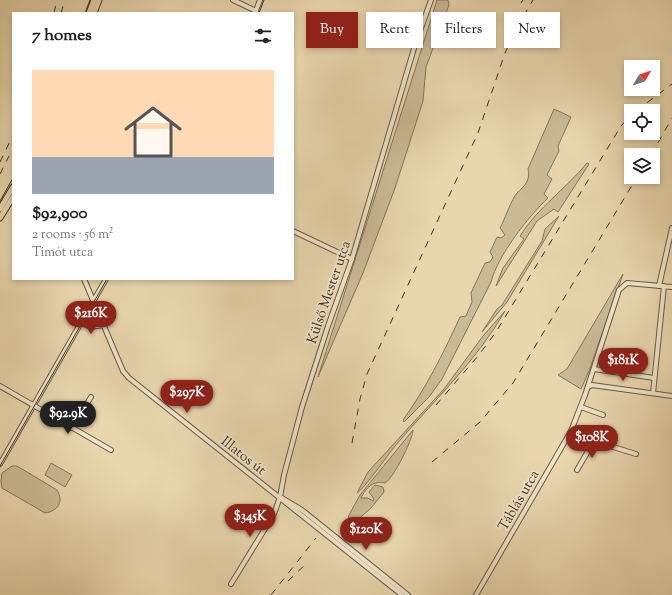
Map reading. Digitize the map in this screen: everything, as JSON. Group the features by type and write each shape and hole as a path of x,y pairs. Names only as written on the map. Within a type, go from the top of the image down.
{"main road":[{"path":"89,12 94,0"},
{"path":"94,12 99,0"},
{"path":"0,209 12,189"},
{"path":"0,218 12,200"}],"street":[{"path":"233,0 255,12 260,0"},
{"name":"Külső Mester utca","path":"231,584 274,514 280,497 284,475 302,407 328,326 352,259 415,45 431,0"},
{"path":"653,393 661,286 672,228"},
{"path":"294,231 352,259"},
{"name":"Illatos út","path":"84,280 123,371 128,378 402,595"},
{"path":"0,464 105,280"},
{"name":"Táblás utca","path":"476,595 572,431 594,369 619,290 627,283 661,286"},
{"path":"661,286 672,287"},
{"path":"81,323 91,327 104,325"},
{"path":"594,369 654,378"},
{"path":"588,387 592,385 672,396"},
{"path":"0,386 111,450"},
{"path":"72,428 91,396"},
{"path":"581,407 603,415"},
{"path":"572,431 594,441 636,454"},
{"path":"577,470 594,441"},
{"name":"Illatos út","path":"280,497 288,500 302,510 408,595"}],"shaded area":[{"path":"437,0 448,0 449,5 446,12 433,12"},
{"path":"431,19 431,48 433,48 426,67 423,101 395,188 363,273 318,377 423,48"},
{"path":"554,109 571,117 558,146 559,151 547,175 552,179 544,194 548,198 523,226 500,260 491,282 442,379 429,397 404,422 403,420 434,370 460,317 466,316 472,302 471,293 485,263 490,262 493,257 490,252 497,237 501,238 505,235 500,228 510,204 528,180 528,169"},
{"path":"587,163 589,164 558,212 554,209 537,221 496,286 503,268 524,239 520,236 527,226"},
{"path":"559,216 507,302 482,332 497,309 502,305 542,241 545,229"},
{"path":"623,274 589,371 581,389 558,375 567,369"},
{"path":"505,311 494,330 481,347 453,381 409,429 370,479 357,493 368,472 444,389 483,336"},
{"path":"413,430 410,442 393,474 385,483 381,482 370,486 361,498 368,498 373,501 374,499 369,492 375,485 383,487 384,492 371,508 345,531 349,515 360,495"},
{"path":"51,463 72,475 65,487 45,475"},
{"path":"12,466 17,466 57,490 60,502 56,508 45,513 2,488 2,473"}],"tram line":[{"path":"85,12 90,0"},
{"path":"259,12 264,0"},
{"path":"0,201 12,180"},
{"path":"0,466 106,280"}],"railway":[{"path":"54,12 57,0"},
{"path":"61,12 65,0"},
{"path":"352,443 360,399 367,374 478,133 505,53 520,22 533,0"},
{"path":"645,104 672,84"},
{"path":"655,148 672,118"},
{"path":"436,405 478,356 496,332 624,123"},
{"path":"0,162 12,137"},
{"path":"0,174 9,156"},
{"path":"432,462 480,422 513,383 633,184"},
{"path":"271,595 316,538"},
{"path":"288,581 308,562"}]}
